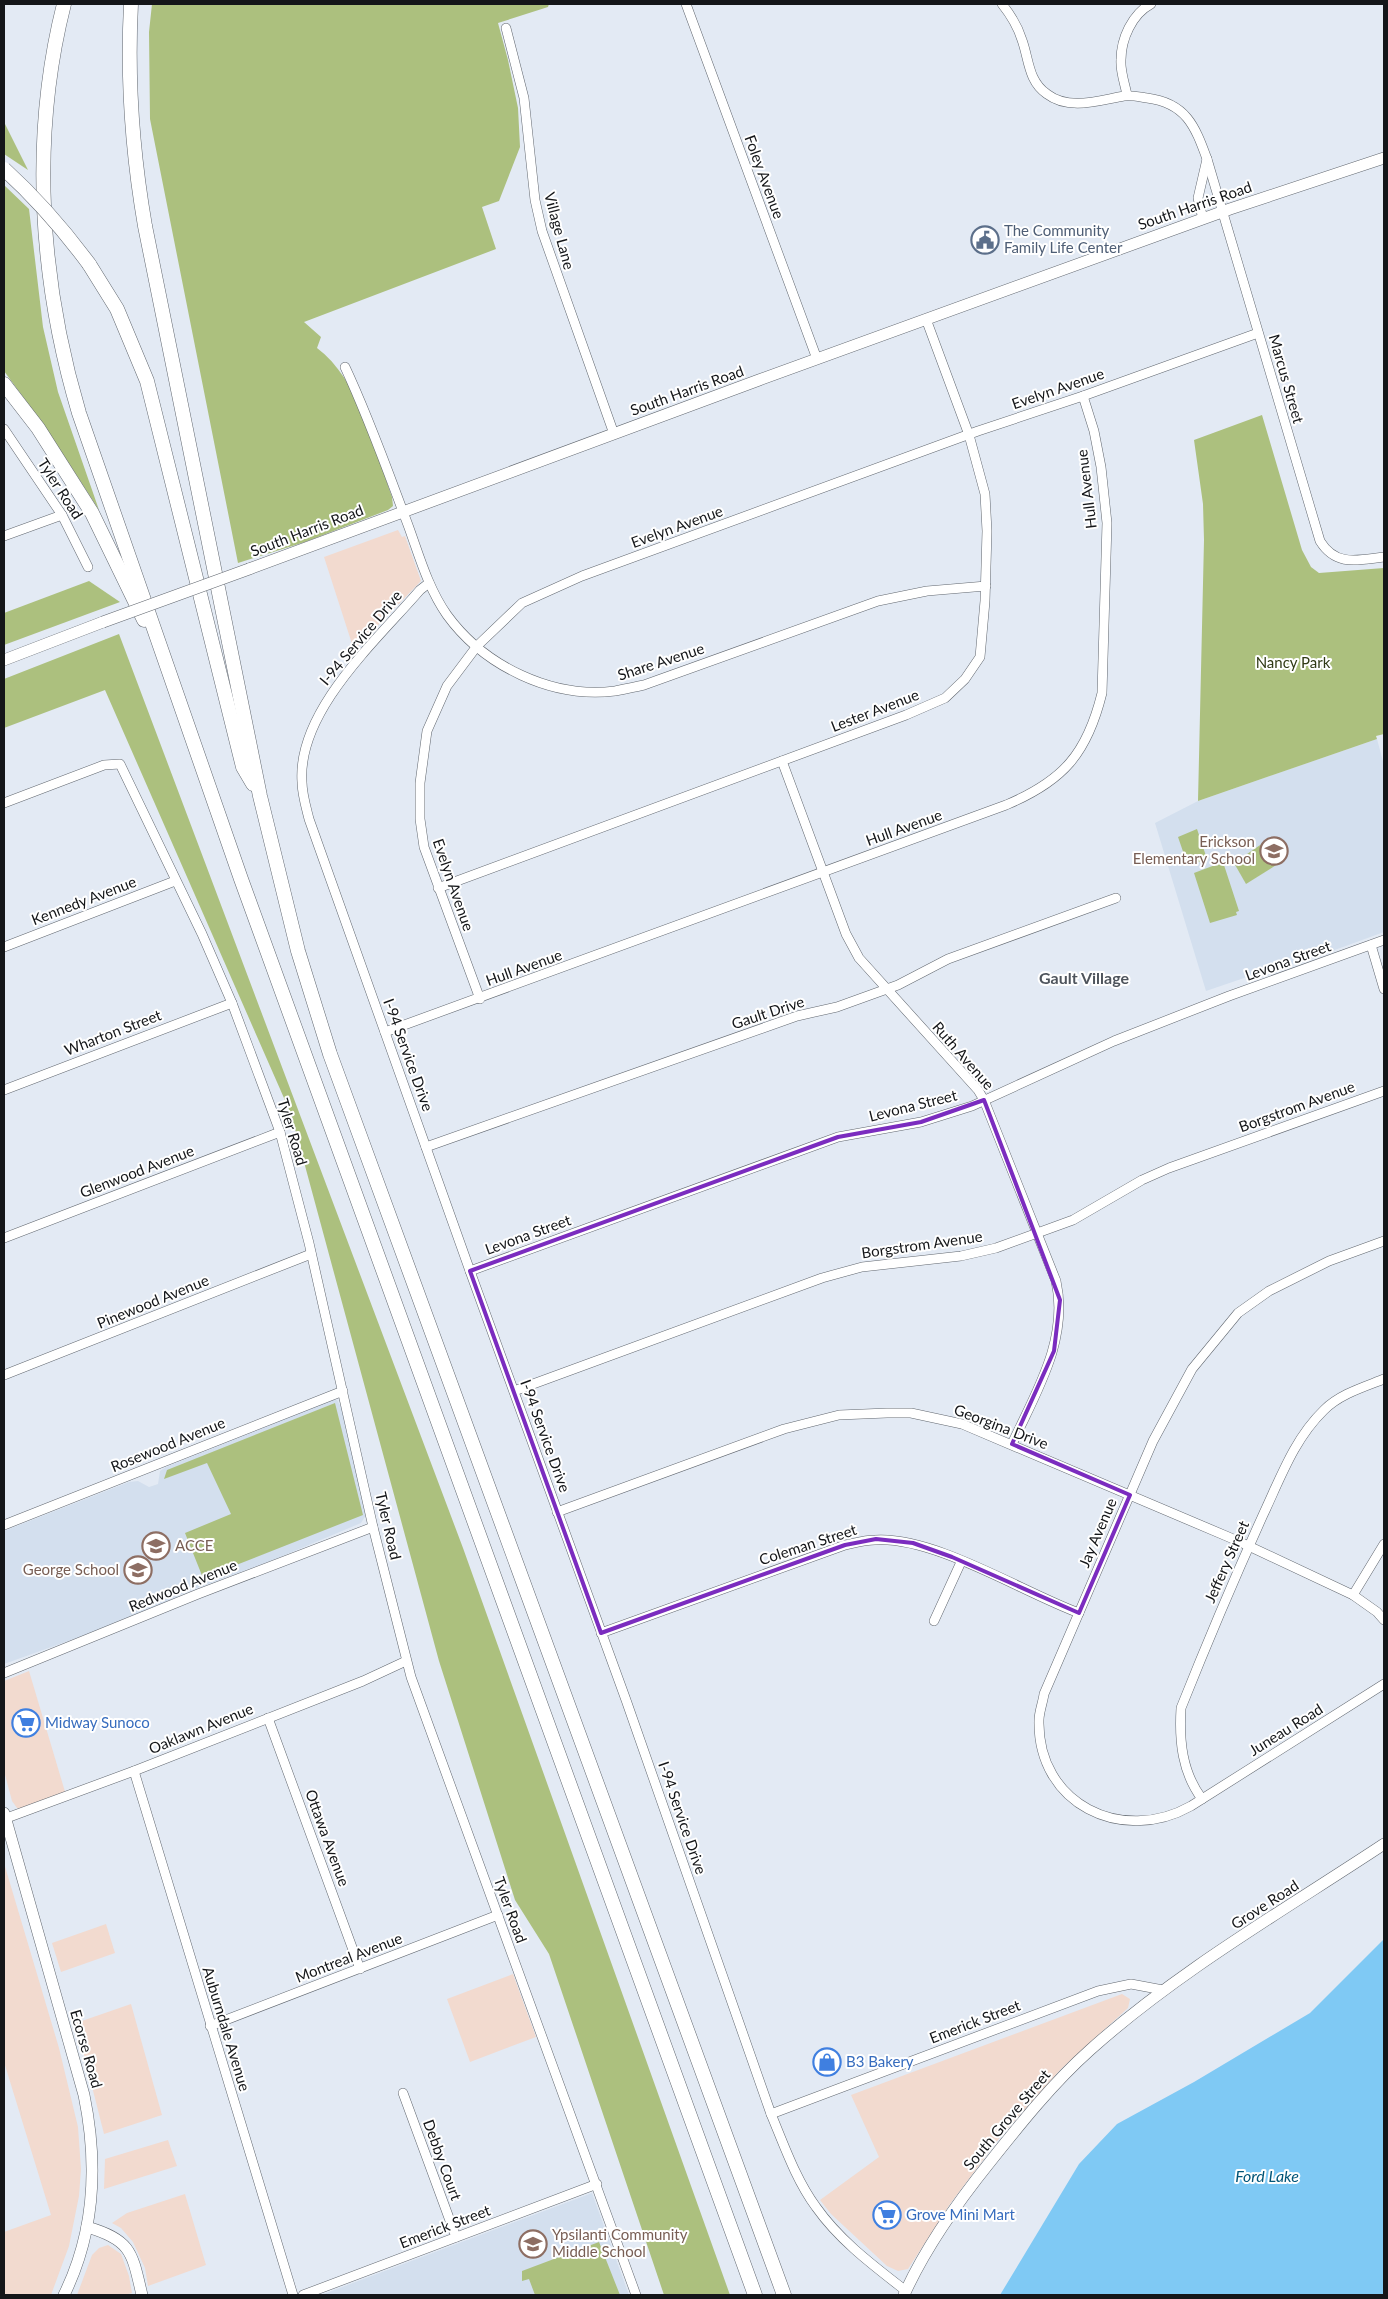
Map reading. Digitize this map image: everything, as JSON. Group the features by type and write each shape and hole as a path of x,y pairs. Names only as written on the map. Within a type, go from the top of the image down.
{"highway":[{"path":"64,4 50,74 46,131 46,239 50,280 66,372 251,907 755,2295"},
{"path":"131,4 129,52 130,115 136,176 183,423 260,796 295,943 330,1054 784,2295"},
{"path":"4,169 60,225 89,264 117,309 147,381 243,767 260,796"},
{"path":"4,384 42,435 92,513 140,615 159,640"}],"main road":[{"name":"South Harris Road","path":"4,660 926,319 1222,212 1384,158"},
{"name":"Ecorse Road","path":"4,1816 82,2086 89,2120 93,2165 92,2197 81,2252 64,2295"},
{"name":"Grove Road","path":"1163,1990 1384,1844"},
{"name":"South Grove Street","path":"905,2293 921,2262 971,2185 1019,2125 1089,2051 1163,1990"},
{"path":"87,2227 105,2232 120,2240 134,2261 142,2295"}],"street":[{"name":"Foley Avenue","path":"686,4 817,360"},
{"path":"1002,4 1009,12 1022,37 1035,82 1045,93 1064,102 1088,102 1127,95 1121,61 1124,39 1138,14 1151,4"},
{"name":"Village Lane","path":"506,28 524,98 532,176 542,232 614,434"},
{"name":"Marcus Street","path":"1127,95 1159,101 1182,112 1195,129 1207,159 1320,541 1327,552 1342,560 1384,557"},
{"path":"1203,219 1198,198 1207,159"},
{"name":"Lester Avenue","path":"438,888 782,761 945,698 965,679 980,657 984,631 988,531 985,494 968,435 926,319"},
{"name":"Evelyn Avenue","path":"480,999 424,847 420,819 420,783 427,731 447,686 477,646 522,603 582,576 968,435 1258,333"},
{"name":"Share Avenue","path":"344,367 366,413 429,584 447,615 477,646 504,668 545,684 585,691 614,691 644,685 878,601 927,591 986,586"},
{"name":"Hull Avenue","path":"385,1032 480,999 1034,793 1064,770 1083,745 1095,721 1102,693 1107,523 1101,467 1094,431 1083,396"},
{"name":"Tyler Road","path":"4,429 62,515 88,567"},
{"path":"4,536 62,515"},
{"name":"I-94 Service Drive","path":"429,584 420,590 332,691 310,732 304,754 302,781 309,819 601,1633 771,2114 793,2166 815,2207 842,2237 905,2293"},
{"name":"Ruth Avenue","path":"782,761 846,934 859,958 978,1090 984,1100 1056,1280 1060,1300 1059,1325 1054,1351 1012,1444"},
{"name":"Tyler Road","path":"4,803 104,765 120,764 202,934 232,1003 280,1132 312,1254 373,1527 406,1661 429,1731 597,2184 636,2295"},
{"name":"Kennedy Avenue","path":"4,947 175,881"},
{"name":"Gault Drive","path":"426,1147 796,1016 837,1007 886,989 948,960 1116,898"},
{"name":"Levona Street","path":"470,1271 838,1137 921,1122 984,1100 1123,1037 1229,996 1384,940"},
{"path":"1371,945 1384,990"},
{"name":"Wharton Street","path":"4,1090 232,1003"},
{"name":"Borgstrom Avenue","path":"514,1391 830,1276 862,1267 962,1256 996,1248 1038,1234 1073,1220 1142,1180 1169,1168 1384,1091"},
{"name":"Glenwood Avenue","path":"4,1238 280,1132"},
{"name":"Jay Avenue","path":"1202,1799 1176,1814 1146,1822 1110,1819 1085,1809 1064,1790 1052,1774 1042,1749 1039,1720 1044,1694 1153,1441 1192,1368 1238,1314 1269,1291 1329,1261 1384,1241"},
{"name":"Pinewood Avenue","path":"4,1375 312,1254"},
{"name":"Jeffery Street","path":"1202,1799 1185,1766 1179,1734 1181,1708 1249,1547 1289,1458 1305,1432 1324,1409 1343,1396 1384,1379"},
{"name":"Rosewood Avenue","path":"4,1525 343,1391"},
{"name":"Georgina Drive","path":"557,1512 784,1429 839,1415 911,1414 962,1424 1130,1495 1353,1595 1378,1612 1384,1620"},
{"name":"Redwood Avenue","path":"4,1674 198,1594 373,1527"},
{"name":"Coleman Street","path":"601,1633 845,1545 876,1539 913,1543 1079,1613"},
{"path":"1353,1595 1384,1544"},
{"path":"934,1621 961,1562"},
{"name":"Oaklawn Avenue","path":"4,1816 134,1770 364,1681 406,1661"},
{"name":"Juneau Road","path":"1202,1799 1384,1684"},
{"name":"Ottawa Avenue","path":"268,1718 360,1969"},
{"name":"Auburndale Avenue","path":"134,1770 293,2295"},
{"name":"Montreal Avenue","path":"210,2026 498,1915"},
{"name":"Emerick Street","path":"771,2114 1098,1991 1131,1984 1163,1990"},
{"name":"Debby Court","path":"403,2093 456,2238"},
{"name":"Emerick Street","path":"303,2295 597,2184"}],"highlighted area":[{"path":"984,1100 1060,1300 1054,1351 1012,1444 1130,1495 1079,1613 952,1557 913,1543 876,1539 845,1545 601,1633 470,1271 838,1137 921,1122"}],"shaded area":[{"path":"398,530 402,537 405,536 421,581 354,650 324,557"},
{"name":"Erickson Elementary School","path":"1377,739 1384,765 1384,932 1299,963 1279,966 1206,991 1155,823 1198,801"},
{"name":"ACCE","path":"337,1400 341,1407 366,1515 361,1523 273,1560 181,1594 176,1598 82,1636 4,1664 4,1531 129,1482 138,1481 149,1487 158,1484 160,1471 166,1467"},
{"path":"29,1671 66,1795 22,1809 17,1808 12,1801 4,1771 4,1681"},
{"path":"4,1863 59,2048 78,2127 81,2169 79,2196 69,2246 51,2295 4,2295 4,2232 51,2215 4,2062"},
{"path":"106,1924 115,1953 61,1972 52,1943"},
{"path":"513,1974 536,2037 470,2062 447,1999"},
{"path":"1122,1994 1130,1999 1128,2008 1060,2070 1001,2136 950,2204 908,2269 898,2271 887,2266 831,2214 820,2200 879,2157 851,2095"},
{"path":"131,2004 162,2115 104,2134 76,2023"},
{"path":"168,2140 177,2166 104,2189 105,2159"},
{"name":"Ypsilanti Community Middle School","path":"592,2193 629,2295 321,2295"},
{"path":"185,2194 206,2265 148,2286 145,2268 133,2242 121,2228 112,2223 127,2213"},
{"path":"108,2245 121,2254 129,2276 132,2293 125,2295 77,2295 92,2255 99,2248"}],"green space":[{"path":"152,4 549,4 548,7 498,23 518,108 520,147 499,201 482,207 496,249 304,322 321,337 317,348 332,361 355,396 372,437 392,497 393,506 388,510 305,542 238,563 150,119 149,32"},
{"path":"4,122 28,170 4,154"},
{"path":"4,185 29,209 43,327 58,392 99,510 48,431 4,371"},
{"name":"Nancy Park","path":"1262,415 1302,550 1311,567 1319,573 1384,568 1384,734 1376,736 1377,739 1198,801 1204,540 1203,504 1194,440"},
{"path":"89,581 120,602 4,645 4,613"},
{"path":"119,634 463,1548 730,2295 664,2295 549,1954 515,1900 439,1661 291,1114 105,690 4,728 4,679"},
{"path":"1197,829 1207,859 1188,866 1178,837"},
{"path":"1266,841 1281,862 1246,884 1234,863"},
{"path":"1223,862 1239,911 1236,912 1237,915 1210,923 1194,873"},
{"path":"335,1403 363,1515 203,1578 185,1533 231,1514 207,1463 164,1479 167,1470"},
{"path":"599,2242 620,2295 535,2295 529,2279 522,2281 522,2271"}],"water":[{"name":"Ford Lake","path":"1384,1939 1384,2295 1000,2295 1079,2164 1117,2124 1194,2082 1310,2013"}],"place":[{"name":"The Community Family Life Center","path":"985,240"},
{"name":"Erickson Elementary School","path":"1274,851"},
{"name":"ACCE","path":"156,1546"},
{"name":"George School","path":"138,1570"},
{"name":"Midway Sunoco","path":"26,1723"},
{"name":"B3 Bakery","path":"827,2062"},
{"name":"Grove Mini Mart","path":"887,2215"},
{"name":"Ypsilanti Community Middle School","path":"533,2244"}],"district":[{"name":"Gault Village","path":"1084,978"}]}
